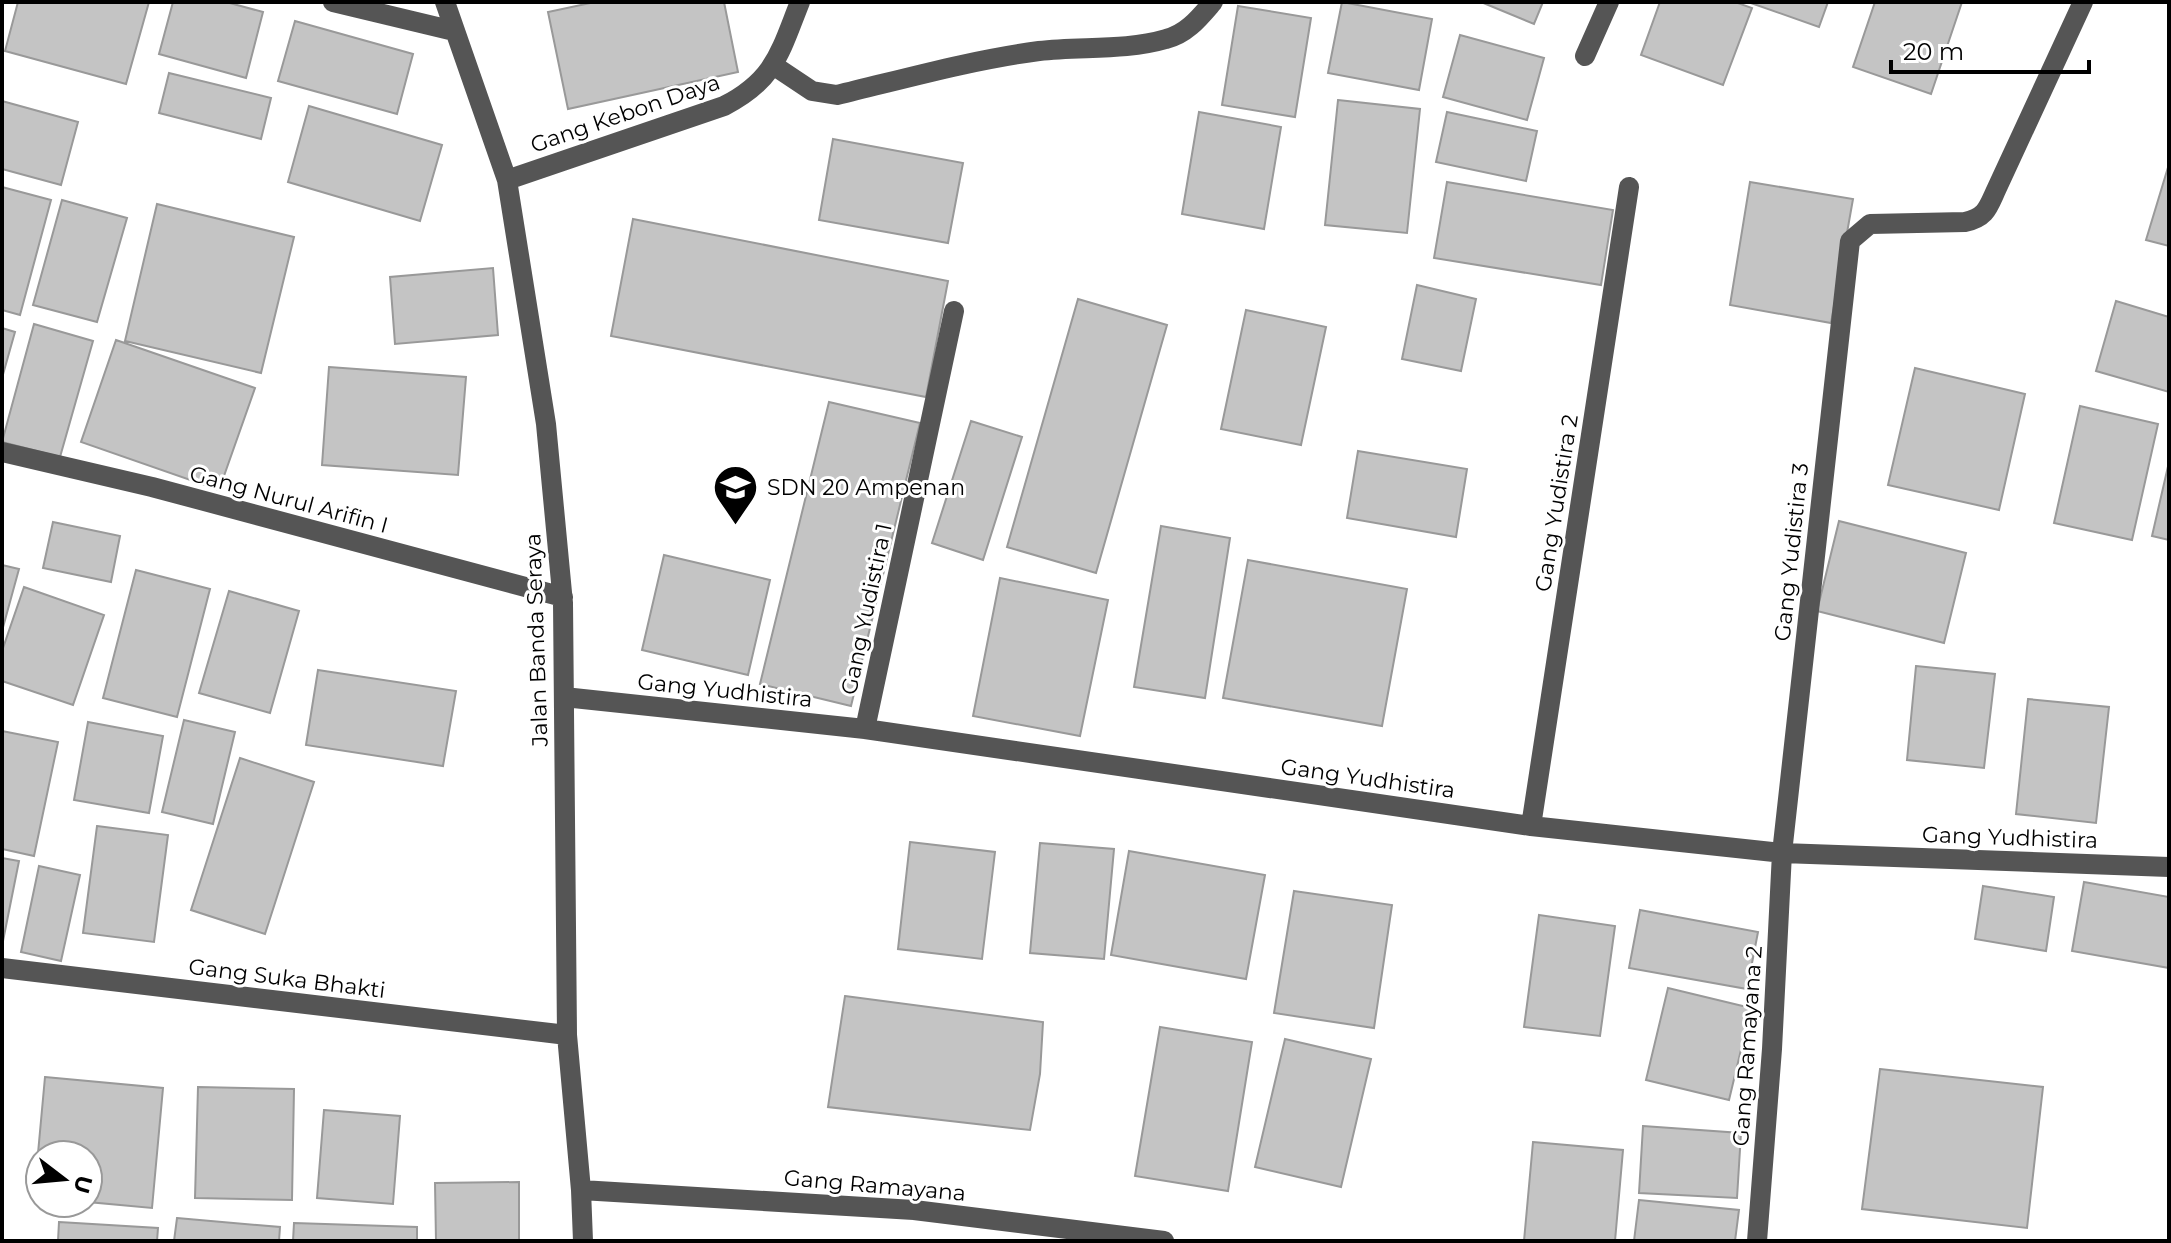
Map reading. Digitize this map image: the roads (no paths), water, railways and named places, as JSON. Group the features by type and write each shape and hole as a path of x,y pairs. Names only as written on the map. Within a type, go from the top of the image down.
{"street":[{"path":"333,2 454,31"},
{"name":"Jalan Banda Seraya","path":"445,2 507,180 546,424 563,597 567,1035 583,1241"},
{"name":"Gang Kebon Daya","path":"507,180 724,106 745,95 773,65 800,2"},
{"path":"773,65 812,91 837,95 1007,56 1129,46 1169,39 1189,28 1213,2"},
{"path":"1585,56 1609,2"},
{"name":"Gang Yudistira 3","path":"1782,853 1850,241 1870,224 1965,222 1978,219 1985,212 2083,2"},
{"name":"Gang Yudistira 2","path":"1531,826 1629,187"},
{"name":"Gang Yudistira 1","path":"865,729 954,311"},
{"name":"Gang Nurul Arifin I","path":"2,452 152,487 563,597"},
{"name":"Gang Yudhistira","path":"564,697 865,729 1531,826 1782,853 2169,867"},
{"name":"Gang Ramayana 2","path":"1757,1241 1772,1049 1782,853"},
{"name":"Gang Suka Bhakti","path":"2,968 567,1035"},
{"name":"Gang Ramayana","path":"581,1190 914,1210 1164,1241"}],"place":[{"name":"SDN 20 Ampenan","path":"736,526"}]}
